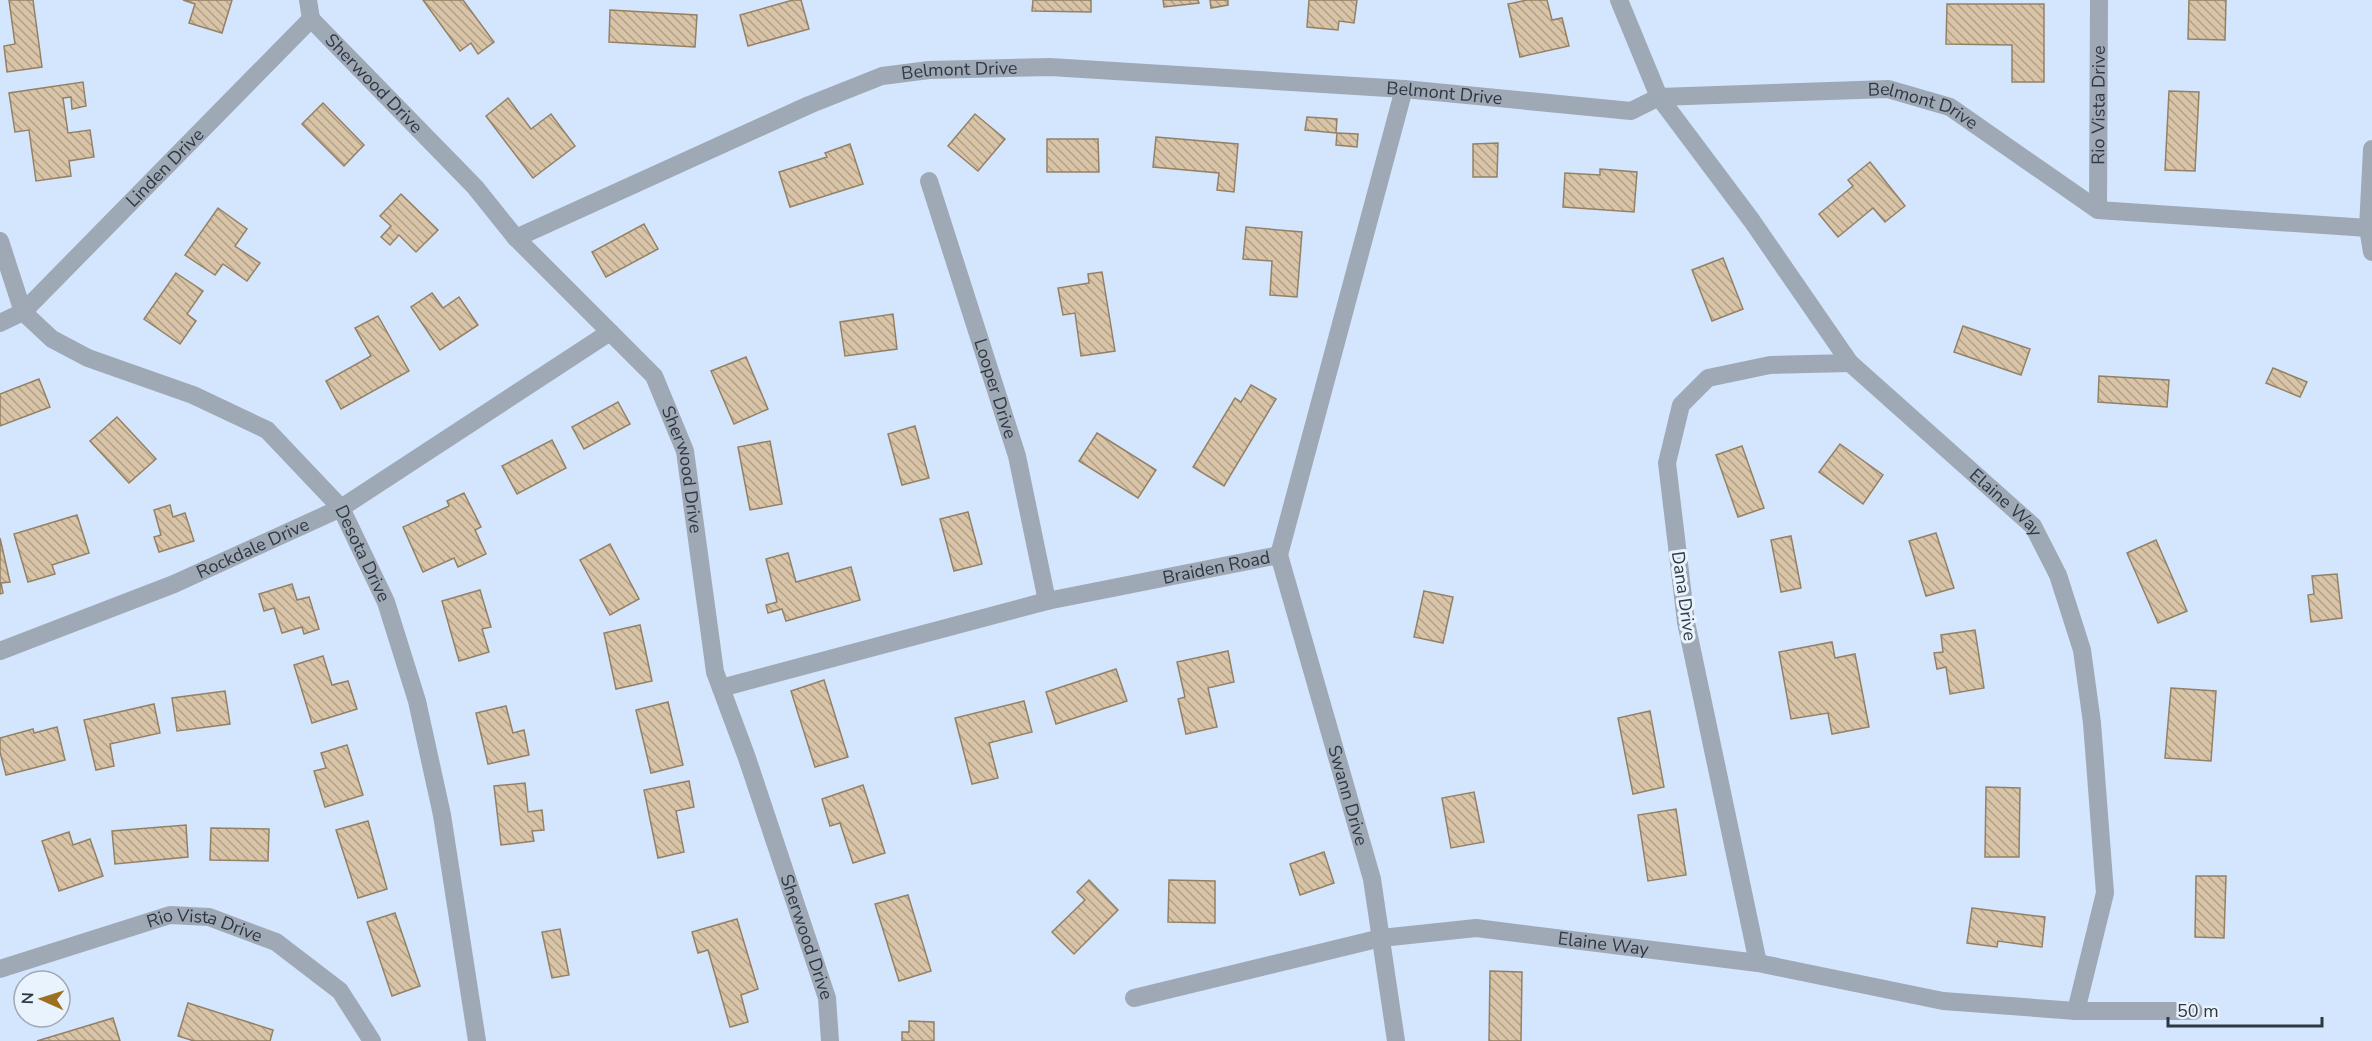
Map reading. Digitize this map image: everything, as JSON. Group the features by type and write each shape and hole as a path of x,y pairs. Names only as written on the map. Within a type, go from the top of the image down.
{"street":[{"path":"308,0 311,19"},
{"name":"Elaine Way","path":"1619,0 1659,98 1752,221 1850,363 2033,526 2058,575 2082,650 2092,723 2105,893 2076,1011"},
{"name":"Rio Vista Drive","path":"2098,0 2098,210"},
{"name":"Sherwood Drive","path":"311,19 475,187 516,238 654,376 685,451 716,672 827,998 830,1041"},
{"name":"Linden Drive","path":"0,323 23,312 311,19"},
{"name":"Belmont Drive","path":"516,238 810,105 882,76 929,70 1050,67 1404,89 1631,111 1659,98 1888,89 1950,107 2098,210"},
{"name":"Braiden Road","path":"721,688 1047,601 1279,555 1404,89"},
{"path":"2372,149 2368,228 2372,252"},
{"name":"Looper Drive","path":"929,180 1017,456 1047,601"},
{"path":"2098,210 2368,228"},
{"name":"Desota Drive","path":"0,242 23,312 52,339 88,358 193,395 267,430 341,508 386,602 417,701 442,815 477,1041"},
{"name":"Rockdale Drive","path":"0,651 174,584 341,508 610,332"},
{"name":"Dana Drive","path":"1758,963 1686,622 1667,463 1681,405 1708,378 1770,365 1850,363"},
{"name":"Swann Drive","path":"1279,555 1372,879 1396,1041"},
{"name":"Rio Vista Drive","path":"0,969 170,915 209,917 276,942 340,991 372,1041"},
{"name":"Elaine Way","path":"1134,998 1381,938 1476,928 1758,963 1943,1001 2076,1011 2194,1011"}],"building":[{"path":"9,0 33,0 42,67 7,72 4,46 15,44"},
{"path":"183,0 232,0 222,33 189,23 195,4"},
{"path":"423,0 463,0 494,42 478,54 471,43 460,51"},
{"path":"793,0 801,0 809,29 748,46 740,15"},
{"path":"1033,0 1091,0 1091,12 1032,11"},
{"path":"1163,0 1198,0 1199,3 1164,7"},
{"path":"1210,0 1228,0 1228,5 1211,8"},
{"path":"1309,0 1357,0 1354,23 1339,21 1338,30 1307,27"},
{"path":"1527,0 1547,0 1552,20 1562,18 1569,46 1520,57 1508,4"},
{"path":"2189,0 2226,0 2225,40 2188,39"},
{"path":"1947,4 2044,4 2044,82 2012,82 2012,45 1946,44"},
{"path":"610,10 697,15 695,47 609,42"},
{"path":"83,82 86,106 72,109 71,97 63,98 68,133 90,130 94,157 69,161 71,176 36,181 29,130 15,132 9,93"},
{"path":"2169,91 2199,92 2195,171 2165,170"},
{"path":"508,98 531,129 551,114 575,146 533,178 486,116"},
{"path":"323,103 364,145 344,166 302,124"},
{"path":"975,114 1005,139 978,171 948,146"},
{"path":"1307,117 1337,119 1336,133 1305,130"},
{"path":"1337,133 1358,134 1357,147 1336,145"},
{"path":"1156,137 1238,144 1234,192 1217,190 1219,173 1153,167"},
{"path":"1047,139 1098,139 1099,172 1047,172"},
{"path":"1498,143 1497,177 1473,177 1473,144"},
{"path":"850,144 863,184 790,207 779,172 827,157 825,153"},
{"path":"1870,162 1905,206 1885,222 1873,208 1838,237 1819,214 1853,186 1848,180"},
{"path":"1600,169 1637,172 1634,212 1563,207 1565,173 1600,175"},
{"path":"401,194 438,230 416,252 399,235 390,245 381,237 391,226 380,216"},
{"path":"218,208 247,229 235,246 260,263 247,281 223,264 215,275 185,255"},
{"path":"644,224 658,249 606,277 592,252"},
{"path":"1246,227 1302,232 1297,297 1270,295 1272,261 1243,259"},
{"path":"1723,258 1743,309 1712,321 1692,270"},
{"path":"1102,272 1115,351 1081,356 1075,313 1063,315 1058,288 1089,283 1088,274"},
{"path":"176,273 203,291 187,314 196,321 180,344 144,319"},
{"path":"432,293 443,308 459,297 478,325 440,350 411,307"},
{"path":"893,314 897,349 845,356 840,322"},
{"path":"378,316 409,371 341,409 326,381 371,356 355,328"},
{"path":"1963,326 2030,349 2021,375 1954,352"},
{"path":"746,357 768,409 734,424 711,371"},
{"path":"2273,368 2307,382 2300,397 2266,383"},
{"path":"2099,376 2169,380 2167,407 2098,402"},
{"path":"39,379 50,407 0,426 0,394"},
{"path":"1251,385 1276,399 1224,486 1193,467 1235,398 1241,402"},
{"path":"618,402 630,424 584,449 572,427"},
{"path":"117,417 156,459 129,483 90,441"},
{"path":"915,426 929,478 902,485 888,434"},
{"path":"1097,433 1156,470 1138,498 1079,461"},
{"path":"552,440 566,468 517,494 502,466"},
{"path":"770,441 782,504 750,510 738,447"},
{"path":"1840,444 1883,475 1863,504 1819,472"},
{"path":"1742,446 1764,508 1738,517 1716,455"},
{"path":"464,493 481,527 475,530 486,554 458,567 454,558 423,572 403,527 449,506 447,501"},
{"path":"170,505 173,517 185,513 194,541 159,552 154,537 161,535 154,510"},
{"path":"968,512 982,564 954,571 940,519"},
{"path":"77,515 89,553 52,565 55,574 28,582 14,534"},
{"path":"1936,533 1954,588 1926,596 1909,541"},
{"path":"1791,536 1801,588 1781,592 1771,540"},
{"path":"0,538 10,582 1,583 3,593 0,594"},
{"path":"2156,540 2187,611 2158,623 2127,553"},
{"path":"610,544 639,599 610,615 580,560"},
{"path":"788,553 796,582 851,567 860,600 786,621 782,609 768,613 766,605 777,602 766,559"},
{"path":"2337,574 2342,618 2311,622 2308,595 2314,594 2312,576"},
{"path":"292,584 297,600 309,597 319,629 304,634 302,627 282,633 274,608 264,611 259,594"},
{"path":"480,590 491,627 482,629 489,652 459,661 442,601"},
{"path":"1424,591 1453,597 1443,643 1414,637"},
{"path":"640,625 652,681 616,689 604,633"},
{"path":"1975,630 1984,688 1950,694 1946,667 1937,669 1934,653 1943,652 1941,635"},
{"path":"1832,642 1835,658 1855,654 1869,727 1832,734 1828,713 1791,719 1779,652"},
{"path":"1228,651 1234,682 1208,688 1217,727 1186,734 1178,699 1185,697 1177,662"},
{"path":"323,656 332,685 348,681 357,709 312,723 294,665"},
{"path":"1116,669 1127,701 1056,724 1046,692"},
{"path":"824,680 848,757 815,767 791,691"},
{"path":"2171,688 2216,691 2211,761 2165,758"},
{"path":"225,691 230,724 177,731 172,698"},
{"path":"1024,701 1032,732 989,743 998,778 972,784 955,718"},
{"path":"668,702 683,765 651,773 636,710"},
{"path":"154,704 160,733 110,744 114,766 96,770 84,720"},
{"path":"506,706 513,733 524,730 529,755 488,764 476,713"},
{"path":"1650,711 1664,787 1633,794 1618,718"},
{"path":"57,727 65,760 6,775 0,752 0,738 33,729 34,733"},
{"path":"347,745 363,795 325,807 314,771 326,768 321,753"},
{"path":"689,781 694,807 676,811 684,852 658,858 644,790"},
{"path":"525,783 528,812 542,810 544,830 532,831 534,841 501,845 494,786"},
{"path":"863,785 885,853 853,863 840,823 830,826 822,799"},
{"path":"1986,787 2020,788 2019,857 1985,857"},
{"path":"1474,792 1484,842 1451,848 1442,798"},
{"path":"1676,809 1686,875 1648,881 1638,815"},
{"path":"368,821 387,889 358,898 336,830"},
{"path":"186,825 188,857 115,864 112,831"},
{"path":"211,828 269,829 268,861 210,860"},
{"path":"69,832 73,845 90,839 103,876 59,891 42,841"},
{"path":"1324,852 1334,883 1300,895 1290,864"},
{"path":"2196,876 2226,876 2224,938 2195,937"},
{"path":"1089,880 1118,910 1074,954 1052,932 1085,900 1077,892"},
{"path":"1169,880 1215,881 1215,923 1168,922"},
{"path":"908,895 931,971 899,981 875,904"},
{"path":"1972,908 2045,917 2042,947 1998,941 1997,947 1967,943"},
{"path":"395,913 420,986 392,996 367,922"},
{"path":"737,919 758,989 741,995 748,1022 730,1027 708,950 698,953 692,932"},
{"path":"560,929 569,975 552,978 542,932"},
{"path":"1490,971 1522,972 1521,1041 1489,1041"},
{"path":"188,1003 273,1030 270,1041 194,1041 178,1036"},
{"path":"113,1018 120,1041 37,1041"},
{"path":"909,1021 934,1022 934,1041 902,1041 902,1032 909,1032"}]}
